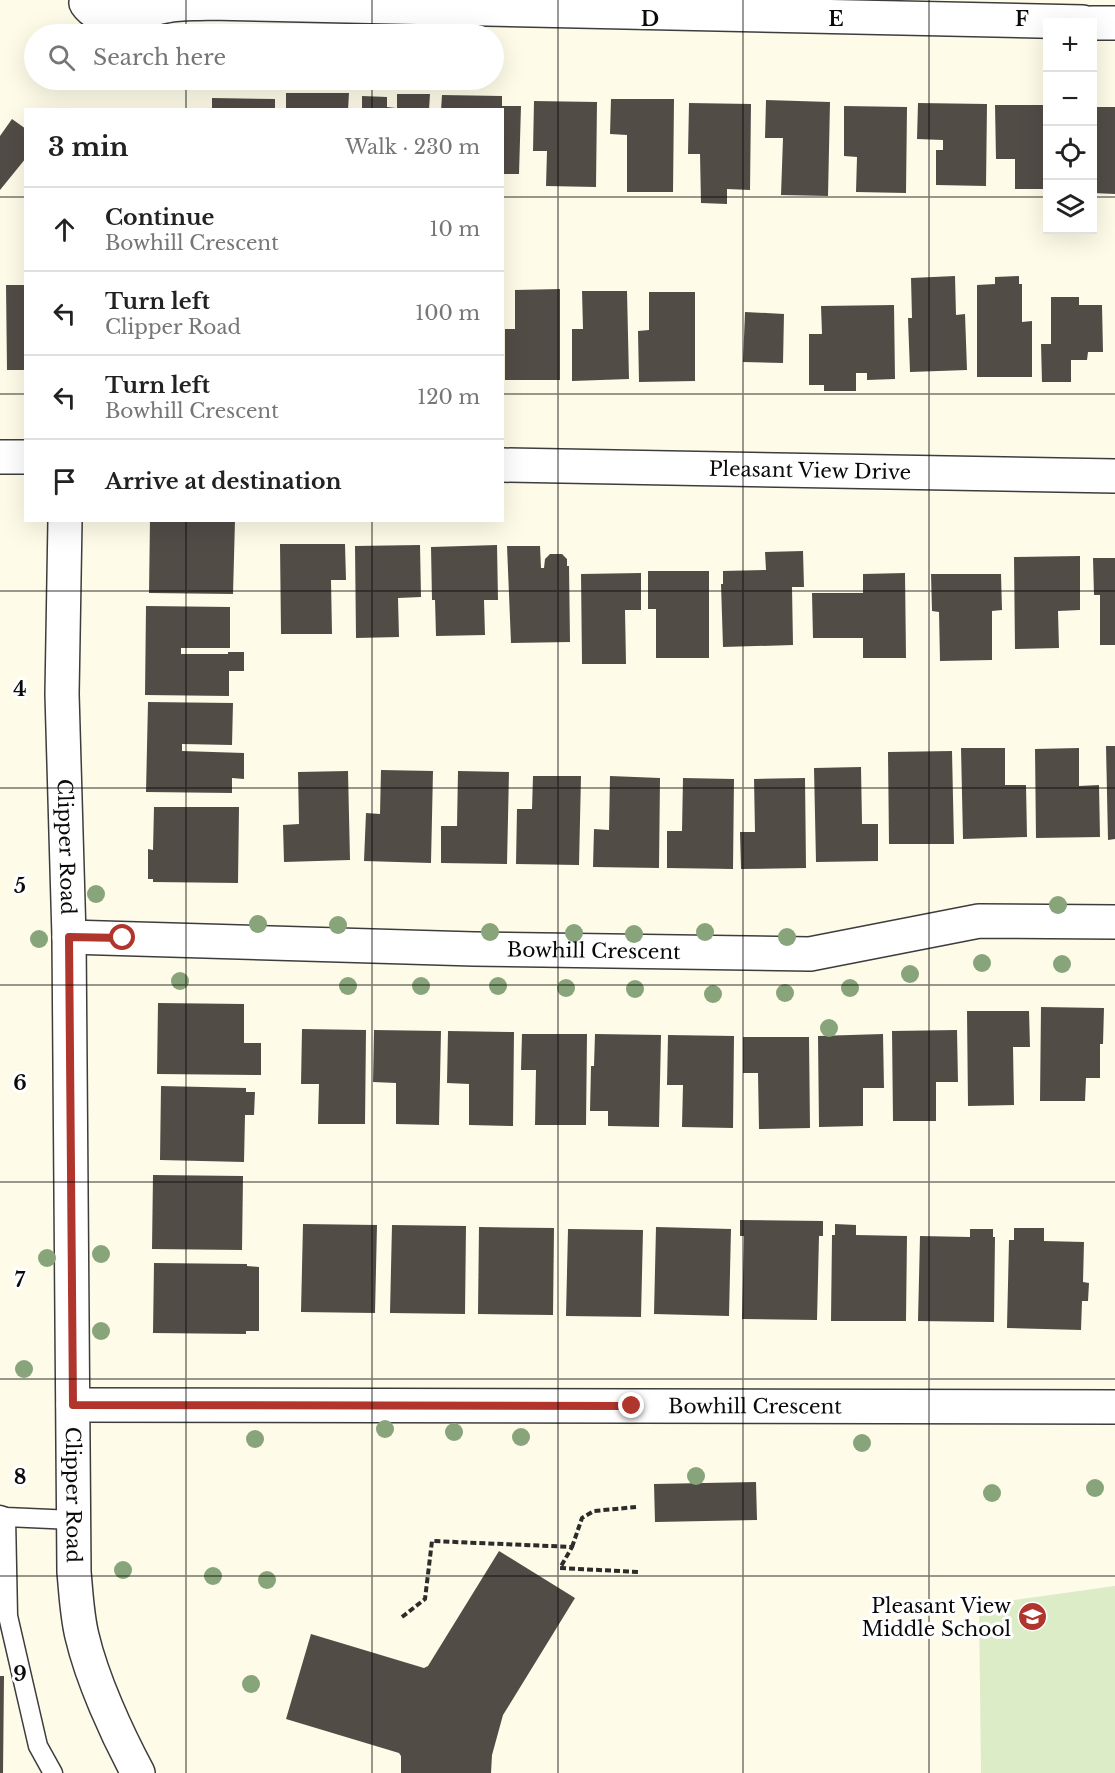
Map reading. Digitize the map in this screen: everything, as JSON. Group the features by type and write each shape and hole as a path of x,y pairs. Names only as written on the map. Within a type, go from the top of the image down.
{"street":[{"path":"87,0 86,3 91,10 105,15 126,16 168,5 209,3 1043,21"},
{"path":"1097,23 1115,23"},
{"path":"0,457 24,457"},
{"name":"Pleasant View Drive","path":"504,465 1115,476"},
{"name":"Clipper Road","path":"65,522 62,694 69,937 74,1572 82,1636 100,1688 138,1773"},
{"name":"Bowhill Crescent","path":"69,937 474,949 810,954 979,921 1115,922"},
{"name":"Bowhill Crescent","path":"73,1405 1115,1407"}],"lane":[{"path":"53,1773 38,1746 8,1616 3,1516 73,1520"}],"path":[{"path":"636,1507 594,1511 582,1518 572,1547 560,1568 638,1572"},
{"path":"402,1617 425,1599 432,1541 572,1547"}],"green space":[{"path":"1115,1586 1115,1773 981,1773 979,1605"}],"building":[{"path":"286,93 349,93 348,108 286,108"},
{"path":"397,94 430,94 429,108 397,108"},
{"path":"442,95 502,96 502,106 521,106 519,174 504,174 504,108 441,108"},
{"path":"362,96 387,97 387,107 396,108 362,108"},
{"path":"212,98 275,99 275,108 212,108"},
{"path":"611,99 674,99 673,192 627,192 627,135 610,134"},
{"path":"766,100 830,102 828,196 781,195 783,138 765,138"},
{"path":"534,101 597,102 596,187 546,186 547,151 533,151"},
{"path":"689,103 751,104 750,190 727,189 727,204 701,203 700,154 688,154"},
{"path":"918,103 987,104 986,186 936,185 936,150 943,150 943,140 917,139"},
{"path":"995,105 1043,105 1043,189 1015,189 1015,159 996,159"},
{"path":"844,106 907,107 906,193 856,192 857,157 844,156"},
{"path":"1097,107 1115,107 1115,194 1097,193"},
{"path":"12,119 24,128 24,160 0,190 0,136"},
{"path":"955,276 956,315 965,314 967,370 910,372 908,318 912,318 911,278"},
{"path":"1019,276 1019,284 1022,284 1022,322 1032,321 1032,377 977,377 977,285 995,284 995,277"},
{"path":"6,285 24,285 24,370 7,370"},
{"path":"560,289 560,380 505,380 505,329 515,329 515,290"},
{"path":"582,291 627,291 629,379 572,381 572,329 583,329"},
{"path":"649,292 695,292 695,381 639,382 638,331 649,330"},
{"path":"1051,297 1079,297 1079,305 1102,305 1103,352 1088,352 1087,360 1071,360 1071,382 1042,382 1041,344 1051,344"},
{"path":"894,305 895,379 867,380 867,373 856,373 856,391 824,391 824,385 809,385 809,334 822,334 821,306"},
{"path":"745,312 784,314 783,363 743,362"},
{"path":"150,522 235,522 233,594 149,593"},
{"path":"280,544 345,544 346,580 331,580 332,634 281,634"},
{"path":"420,545 421,597 398,598 399,637 356,638 355,546"},
{"path":"497,545 498,600 484,600 485,635 436,636 435,600 432,600 431,547"},
{"path":"507,546 540,546 541,568 544,568 545,559 550,554 562,554 567,559 570,642 511,643"},
{"path":"803,551 804,587 792,587 793,645 723,647 721,584 723,584 723,571 766,570 765,552"},
{"path":"1080,556 1080,610 1058,611 1059,648 1015,649 1014,557"},
{"path":"1093,558 1115,558 1115,645 1100,645 1100,595 1094,595"},
{"path":"648,571 709,571 709,658 656,658 656,609 648,609"},
{"path":"641,573 641,610 625,610 626,664 582,664 581,574"},
{"path":"905,573 906,658 863,658 863,638 813,638 812,593 863,593 863,574"},
{"path":"931,574 1001,574 1002,610 992,611 992,660 940,661 939,612 932,611"},
{"path":"146,606 230,607 230,648 181,648 181,654 244,652 244,671 229,671 229,696 145,695"},
{"path":"148,702 233,703 232,745 182,744 182,751 244,753 244,779 232,778 232,793 146,792"},
{"path":"1106,746 1115,746 1115,839 1108,840"},
{"path":"961,748 1005,748 1005,785 1026,785 1027,837 963,839"},
{"path":"1079,748 1079,786 1099,785 1100,837 1036,838 1035,749"},
{"path":"952,751 954,844 889,844 888,752"},
{"path":"861,767 862,824 878,824 878,861 816,862 814,768"},
{"path":"381,770 433,771 431,863 364,861 366,813 380,814"},
{"path":"348,771 350,860 284,862 283,825 299,824 298,772"},
{"path":"458,771 509,772 507,864 441,863 441,826 457,826"},
{"path":"533,776 581,776 579,865 516,864 517,809 532,809"},
{"path":"610,776 660,778 659,868 593,867 594,829 609,830"},
{"path":"683,778 734,779 733,869 667,868 667,831 682,831"},
{"path":"805,778 806,868 741,869 740,832 755,832 754,779"},
{"path":"154,807 239,807 238,883 153,882 153,879 148,879 148,849 153,850"},
{"path":"158,1003 244,1004 244,1043 261,1043 261,1075 157,1074"},
{"path":"1041,1007 1104,1008 1103,1044 1100,1044 1100,1078 1086,1078 1085,1101 1040,1101"},
{"path":"967,1011 1029,1011 1030,1047 1013,1047 1014,1105 968,1106"},
{"path":"302,1029 366,1030 365,1124 318,1124 319,1084 301,1084"},
{"path":"374,1030 441,1031 439,1125 396,1124 396,1083 373,1082"},
{"path":"957,1030 958,1082 936,1082 936,1121 893,1121 892,1031"},
{"path":"448,1031 514,1032 513,1126 469,1125 469,1084 447,1083"},
{"path":"522,1034 587,1034 586,1125 535,1125 536,1070 521,1070"},
{"path":"595,1034 661,1035 659,1127 608,1126 608,1111 590,1111 591,1066 594,1066"},
{"path":"883,1034 884,1088 863,1088 863,1126 819,1127 818,1036"},
{"path":"668,1035 734,1036 733,1128 682,1127 683,1085 667,1085"},
{"path":"743,1037 809,1037 810,1128 759,1129 758,1073 743,1073"},
{"path":"161,1086 246,1088 246,1092 255,1092 254,1115 245,1115 244,1162 160,1160"},
{"path":"153,1175 243,1176 242,1250 152,1249"},
{"path":"740,1220 823,1221 823,1236 819,1236 817,1320 742,1319 744,1236 740,1236"},
{"path":"303,1224 377,1225 375,1313 301,1312"},
{"path":"835,1224 856,1225 856,1235 907,1236 906,1321 831,1321 832,1235 835,1235"},
{"path":"392,1225 466,1226 465,1314 390,1313"},
{"path":"479,1227 554,1228 553,1315 478,1314"},
{"path":"656,1227 731,1229 729,1316 654,1314"},
{"path":"1014,1228 1044,1228 1044,1241 1084,1242 1083,1282 1089,1283 1088,1301 1082,1301 1081,1330 1007,1328 1009,1240 1014,1240"},
{"path":"568,1229 643,1230 641,1317 566,1316"},
{"path":"970,1229 993,1229 993,1237 995,1237 994,1322 918,1321 920,1236 970,1237"},
{"path":"154,1263 247,1264 247,1266 259,1267 259,1331 246,1331 246,1334 153,1333"},
{"path":"756,1482 757,1520 655,1522 654,1484"},
{"path":"499,1551 575,1598 503,1715 492,1755 491,1773 401,1773 399,1753 286,1719 311,1634 424,1668 428,1666"},
{"path":"0,1676 4,1676 3,1773 0,1773"}],"place":[{"name":"Pleasant View Middle School","path":"1032,1617"}],"route":[{"path":"123,938 69,937 73,1405 632,1406"}]}
